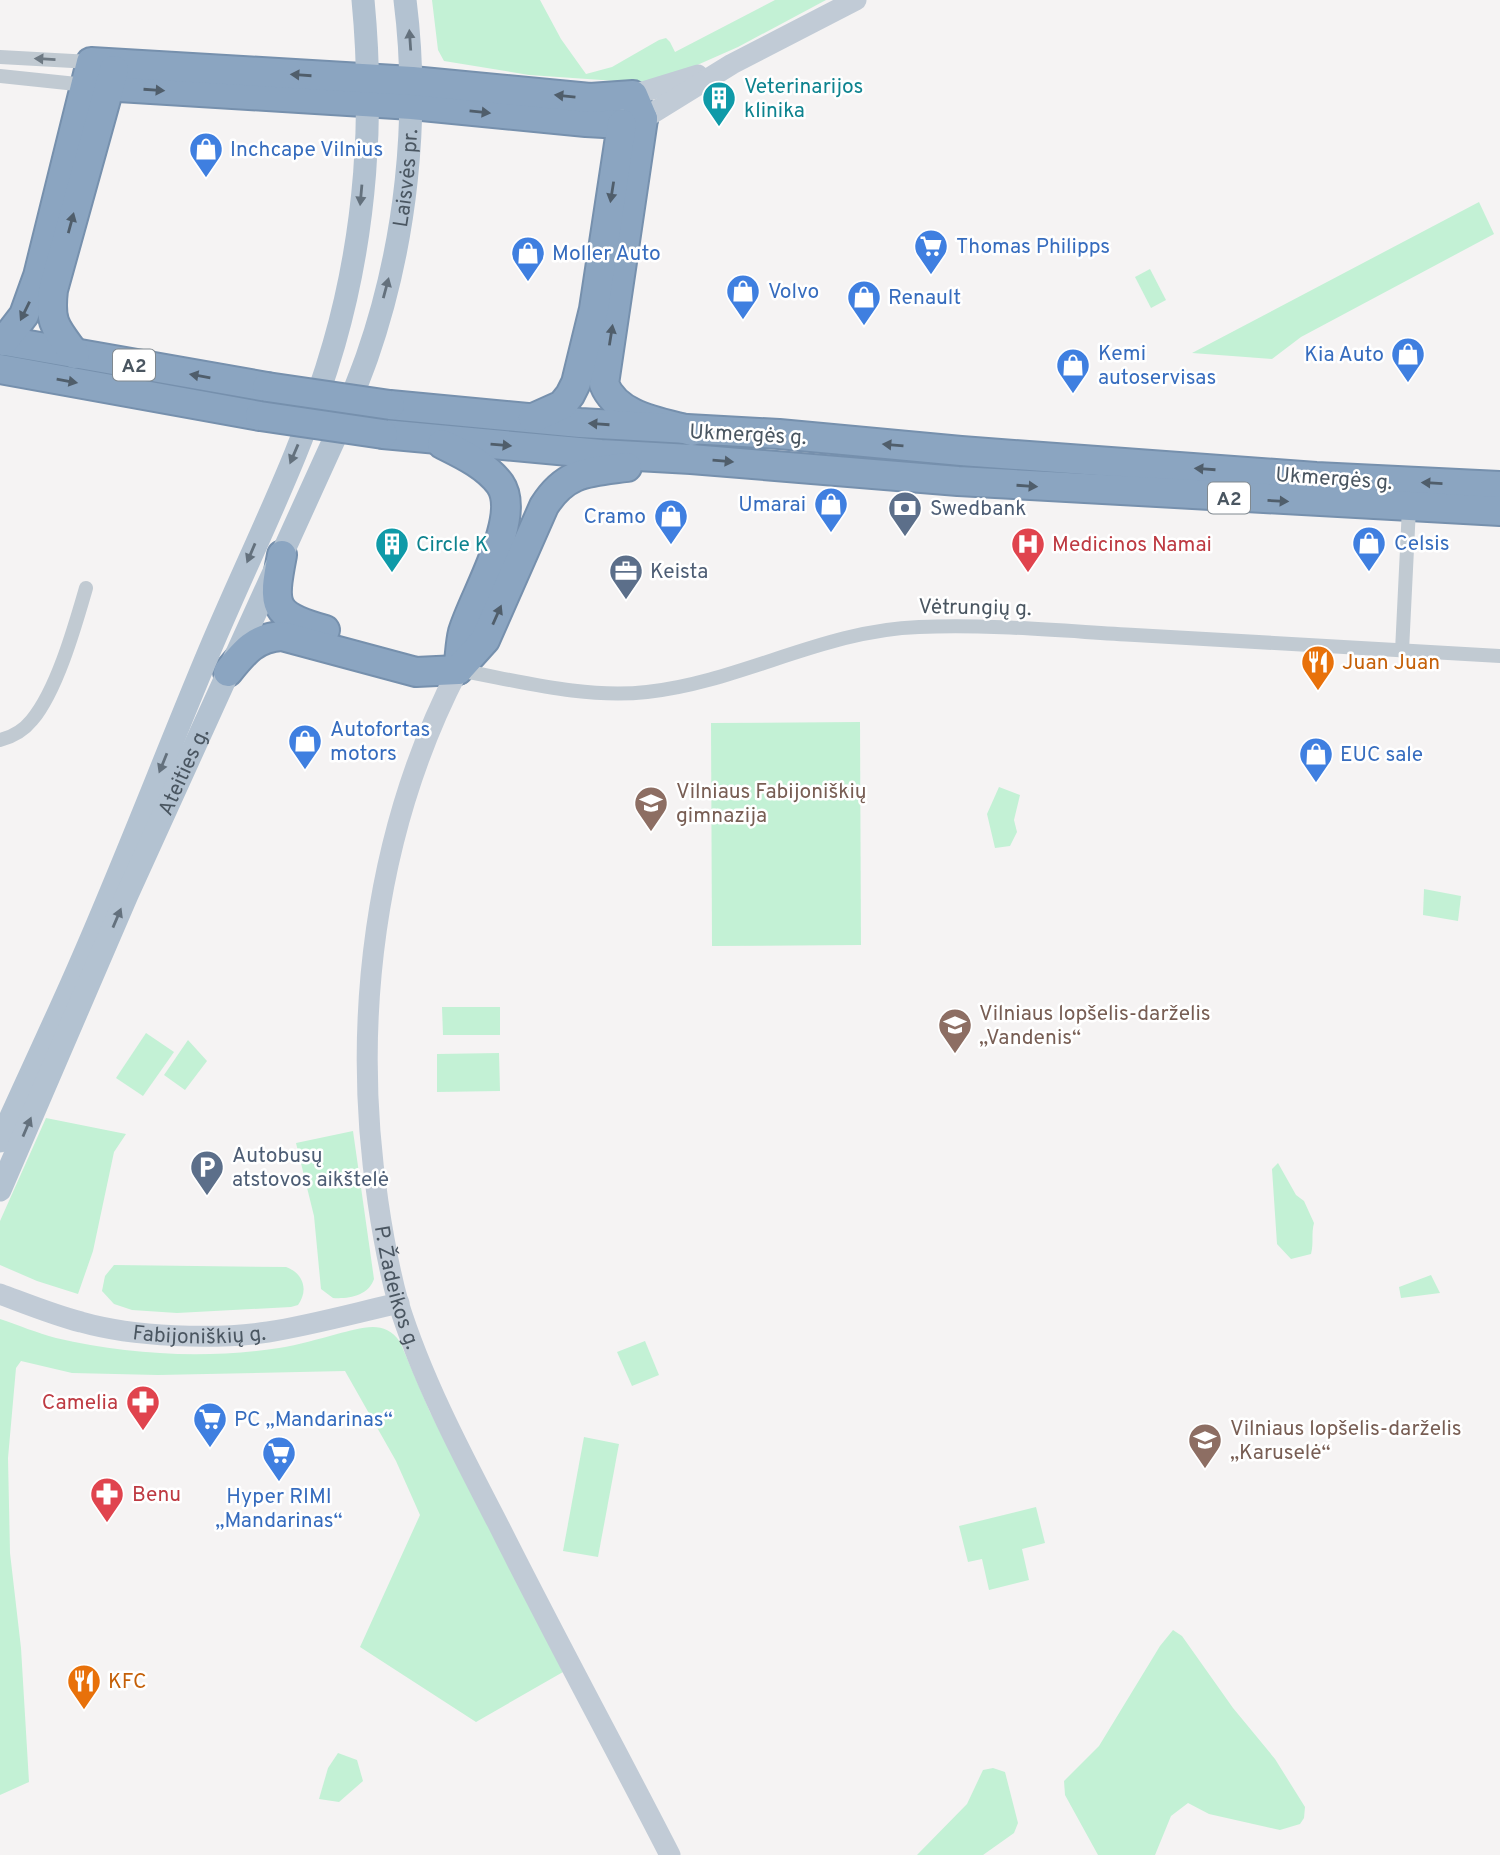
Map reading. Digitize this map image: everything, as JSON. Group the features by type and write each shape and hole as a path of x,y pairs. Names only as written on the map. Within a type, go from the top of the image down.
{"highway":[{"path":"100,75 412,93 633,113"},
{"path":"1,350 24,316 31,299 100,75"},
{"path":"75,354 58,332 50,313 100,75"},
{"path":"530,419 562,405 576,383 594,309 633,113"},
{"path":"633,113 604,383 608,395 625,409 692,431"},
{"name":"Ukmergės g.","path":"1,350 75,354 390,405 530,419 692,431 779,434 1316,477 1500,486"},
{"name":"Ukmergės g.","path":"1,350 260,416 433,440 958,481 1500,512"},
{"path":"433,440 473,461 489,473 499,483 506,500 503,533 463,633 458,670"},
{"path":"228,672 246,650 260,639 282,636 416,672 458,670 485,640 554,489 578,475 681,458"},
{"path":"282,555 276,601 283,612 297,622 411,652 458,670"}],"main road":[{"name":"Laisvės pr.","path":"334,344 349,284 359,219 369,91 363,0"},
{"name":"Laisvės pr.","path":"368,354 388,279 402,210 411,135 412,93 405,0"},
{"name":"Ateities g.","path":"0,1141 79,967 209,651 309,419 334,344"},
{"name":"Ateities g.","path":"0,1189 127,895 338,431 368,354"}],"street":[{"path":"633,113 856,0"},
{"path":"0,57 100,75"},
{"path":"0,76 100,75"},
{"path":"1402,651 1409,508"},
{"path":"0,740 22,730 41,708 64,656 86,588"},
{"name":"Vėtrungių g.","path":"458,670 602,694 646,692 691,684 828,641 866,632 920,626 1011,628 1500,656"},
{"name":"P. Žadeikos g.","path":"458,670 443,700 403,809 390,857 377,928 368,1005 368,1101 373,1169 383,1235 399,1303 432,1392 553,1633 670,1855"},
{"name":"Fabijoniškių g.","path":"0,1294 81,1322 105,1327 158,1333 215,1335 292,1328 399,1303"}],"green space":[{"path":"432,0 540,0 561,39 586,74 612,67 666,38 675,52 775,0 826,0 738,47 670,77 656,81 631,82 529,75 444,61 438,50"},
{"path":"1479,202 1494,234 1301,337 1272,359 1192,353"},
{"path":"1150,269 1166,300 1151,308 1135,277"},
{"path":"860,722 861,945 712,946 711,723"},
{"path":"999,787 1020,795 1014,820 1017,832 1010,846 995,848 987,814"},
{"path":"1424,889 1461,896 1458,921 1423,915"},
{"path":"442,1007 500,1007 500,1035 443,1035"},
{"path":"146,1033 174,1052 143,1096 116,1078"},
{"path":"188,1040 207,1061 185,1090 164,1075"},
{"path":"499,1053 500,1091 437,1092 437,1054"},
{"path":"46,1118 126,1134 114,1152 93,1251 78,1294 37,1281 0,1265 0,1221"},
{"path":"353,1131 374,1279 363,1293 333,1298 321,1289 314,1216 296,1143"},
{"path":"1278,1163 1296,1195 1304,1201 1314,1223 1311,1254 1291,1259 1277,1244 1272,1169"},
{"path":"114,1265 286,1267 297,1273 304,1288 298,1305 291,1307 177,1313 132,1310 114,1304 102,1291 105,1276"},
{"path":"1431,1275 1440,1293 1401,1298 1399,1287"},
{"path":"0,1319 49,1336 84,1344 167,1354 279,1348 363,1328 387,1330 400,1342 430,1412 563,1672 476,1722 360,1647 420,1515 396,1461 345,1371 158,1375 72,1373 21,1361 16,1368 8,1458 10,1553 21,1648 29,1782 0,1795"},
{"path":"645,1341 659,1375 632,1386 617,1352"},
{"path":"584,1437 619,1444 598,1557 563,1551"},
{"path":"1036,1507 1045,1543 1022,1549 1029,1580 989,1590 982,1559 968,1562 959,1526"},
{"path":"1173,1630 1182,1636 1233,1708 1275,1759 1305,1807 1304,1818 1300,1824 1280,1830 1209,1814 1188,1803 1171,1816 1155,1855 1098,1855 1065,1795 1064,1781 1099,1746 1160,1646"},
{"path":"338,1753 357,1760 363,1781 339,1802 319,1799 328,1768"},
{"path":"993,1768 1005,1772 1018,1823 1014,1833 983,1855 917,1855 967,1804 983,1770"}],"place":[{"name":"Veterinarijos klinika","path":"719,128"},
{"name":"Inchcape Vilnius","path":"206,179"},
{"name":"Thomas Philipps","path":"931,276"},
{"name":"Moller Auto","path":"528,283"},
{"name":"Volvo","path":"743,321"},
{"name":"Renault","path":"864,327"},
{"name":"Kia Auto","path":"1408,384"},
{"name":"Kemi autoservisas","path":"1073,395"},
{"name":"Umarai","path":"831,534"},
{"name":"Swedbank","path":"905,538"},
{"name":"Cramo","path":"671,546"},
{"name":"Celsis","path":"1369,573"},
{"name":"Circle K","path":"392,574"},
{"name":"Medicinos Namai","path":"1028,574"},
{"name":"Keista","path":"626,601"},
{"name":"Juan Juan","path":"1318,692"},
{"name":"Autofortas motors","path":"305,771"},
{"name":"EUC sale","path":"1316,784"},
{"name":"Vilniaus Fabijoniškių gimnazija","path":"651,833"},
{"name":"Vilniaus lopšelis-darželis „Vandenis“","path":"955,1055"},
{"name":"Autobusų atstovos aikštelė","path":"207,1197"},
{"name":"Camelia","path":"143,1432"},
{"name":"PC „Mandarinas“","path":"210,1449"},
{"name":"Vilniaus lopšelis-darželis „Karuselė“","path":"1205,1470"},
{"name":"Hyper RIMI „Mandarinas“","path":"279,1483"},
{"name":"Benu","path":"107,1524"},
{"name":"KFC","path":"84,1711"}]}
